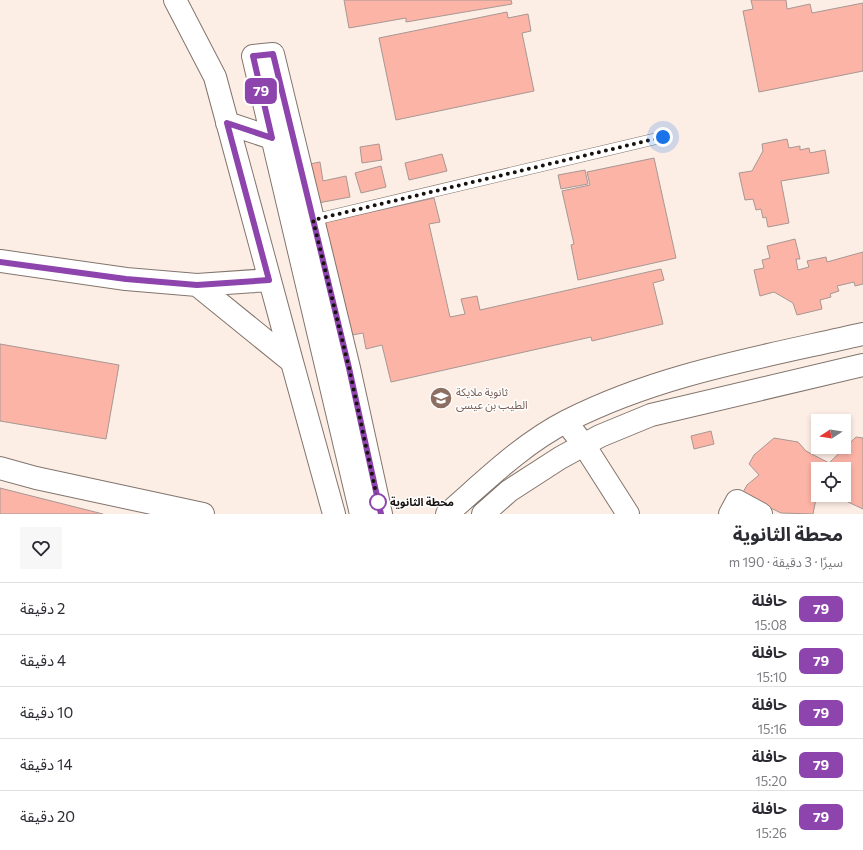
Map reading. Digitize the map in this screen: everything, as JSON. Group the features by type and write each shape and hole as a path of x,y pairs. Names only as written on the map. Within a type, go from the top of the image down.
{"street":[{"path":"175,0 215,77 269,280 334,514"},
{"path":"361,514 253,56 273,54 349,368 381,514"},
{"path":"227,123 272,138"},
{"path":"0,262 126,279 197,285 269,280"},
{"path":"197,285 292,362"},
{"path":"447,514 520,451 566,422 631,392 698,371 863,334"},
{"path":"484,514 509,491 560,458 600,436 651,415 863,365"},
{"path":"566,422 584,445 628,514"},
{"path":"0,468 36,478 199,514"},
{"path":"730,514 737,501 761,514"}],"lane":[{"path":"313,220 663,137"}],"building":[{"path":"344,0 511,0 512,4 406,22 406,18 349,28"},
{"path":"751,0 786,0 787,9 810,4 812,13 863,3 863,71 759,92 743,11 753,9"},
{"path":"507,12 508,18 528,14 531,31 522,33 534,91 396,120 379,38"},
{"path":"787,139 789,148 800,146 800,150 809,148 810,153 825,150 829,173 781,181 789,223 768,227 766,217 763,218 761,209 756,210 753,199 745,200 739,173 752,171 763,151 762,144"},
{"path":"379,144 382,160 362,163 360,147"},
{"path":"442,154 447,171 409,180 405,163"},
{"path":"654,158 676,258 578,280 571,245 574,244 562,191 590,185 587,172"},
{"path":"320,162 323,181 346,176 350,197 318,203 310,164"},
{"path":"381,166 386,187 361,193 355,173"},
{"path":"585,170 588,184 561,189 558,175"},
{"path":"434,198 440,222 429,224 450,317 465,314 461,299 477,296 480,310 661,269 664,280 653,283 663,324 592,341 591,337 391,382 382,345 366,349 363,333 347,336 322,223"},
{"path":"795,239 800,259 796,259 798,270 809,267 807,261 826,257 827,262 863,252 863,284 855,286 854,282 837,286 839,291 830,294 831,297 820,300 822,309 797,315 793,303 774,292 760,296 754,270 764,268 762,260 770,258 767,246"},
{"path":"0,344 119,365 106,439 0,421"},
{"path":"711,431 714,444 694,449 691,436"},
{"path":"856,437 863,438 863,509 848,502 851,502 851,462 830,462 838,454 851,454 851,442"},
{"path":"774,438 798,442 806,451 827,462 811,462 811,502 815,502 813,514 781,513 742,494 747,485 759,475 749,464 754,455"},
{"path":"0,488 103,514 0,514"}],"bus line":[{"name":"79","path":"0,262 126,279 197,285 269,280 227,123 272,138 253,56 273,54 349,368 381,514"}],"place":[{"name":"ثانوية ملايكة الطيب بن عيسى","path":"441,398"},
{"name":"محطة الثانوية","path":"378,502"}],"route":[{"path":"378,502 349,368 313,220 663,137"}]}
